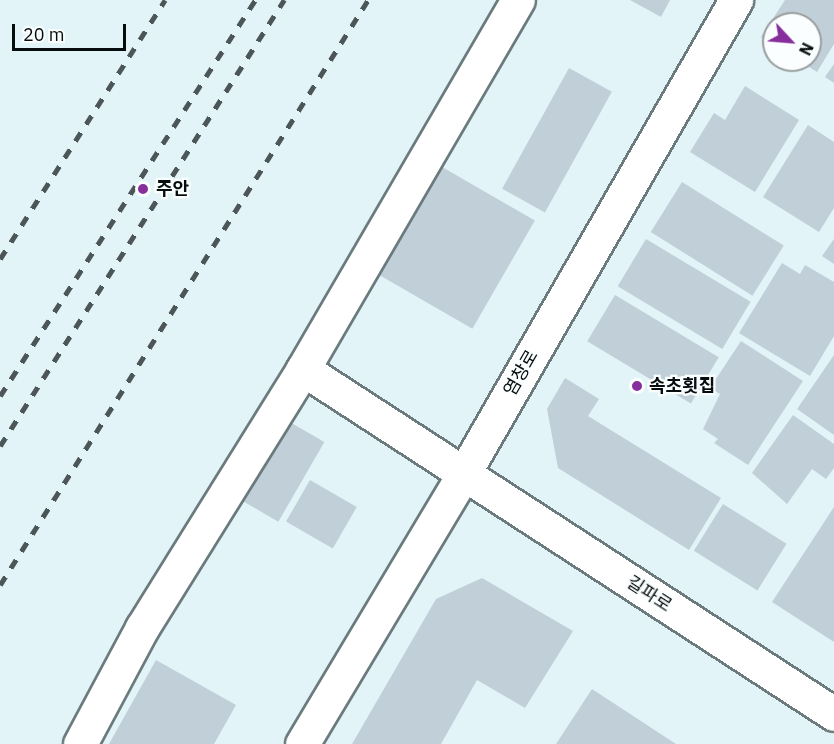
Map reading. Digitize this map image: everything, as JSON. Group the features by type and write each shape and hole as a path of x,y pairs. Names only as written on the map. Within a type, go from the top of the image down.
{"street":[{"path":"80,744 142,628 303,369 518,0"},
{"name":"염창로","path":"302,744 464,473 736,0"},
{"name":"길파로","path":"303,369 834,714"}],"building":[{"path":"630,0 670,0 661,17"},
{"path":"785,0 834,0 834,44 822,64 822,12 777,12"},
{"path":"834,64 834,83 825,77"},
{"path":"569,68 612,92 545,212 502,189"},
{"path":"745,86 799,120 755,192 690,152 714,113 725,120"},
{"path":"808,125 834,142 834,208 819,232 763,197"},
{"path":"437,164 535,220 472,329 374,272"},
{"path":"682,182 784,246 753,296 651,232"},
{"path":"646,239 751,302 722,349 618,286"},
{"path":"834,239 834,264 822,256"},
{"path":"782,263 800,274 805,265 834,282 834,336 810,376 739,333"},
{"path":"615,295 719,357 691,404 587,341"},
{"path":"741,341 803,381 748,465 714,443 718,439 703,429 720,394 710,388"},
{"path":"834,355 834,435 797,409"},
{"path":"565,378 599,399 588,416 721,498 689,550 558,468 547,409"},
{"path":"793,415 834,444 834,468 826,479 812,469 787,504 752,473"},
{"path":"288,421 324,442 278,522 242,501"},
{"path":"310,480 357,507 333,549 286,522"},
{"path":"723,504 787,544 757,590 694,551"},
{"path":"834,507 834,642 772,602"},
{"path":"482,578 573,631 525,708 477,680 441,744 352,744 436,599"},
{"path":"156,660 236,705 214,744 109,744"},
{"path":"592,689 676,744 556,744"}],"railway":[{"path":"0,259 165,0"},
{"path":"0,396 255,0"},
{"path":"0,446 284,0"},
{"path":"0,585 368,0"}],"place":[{"name":"주안","path":"143,189"},
{"name":"속초횟집","path":"637,386"}]}
